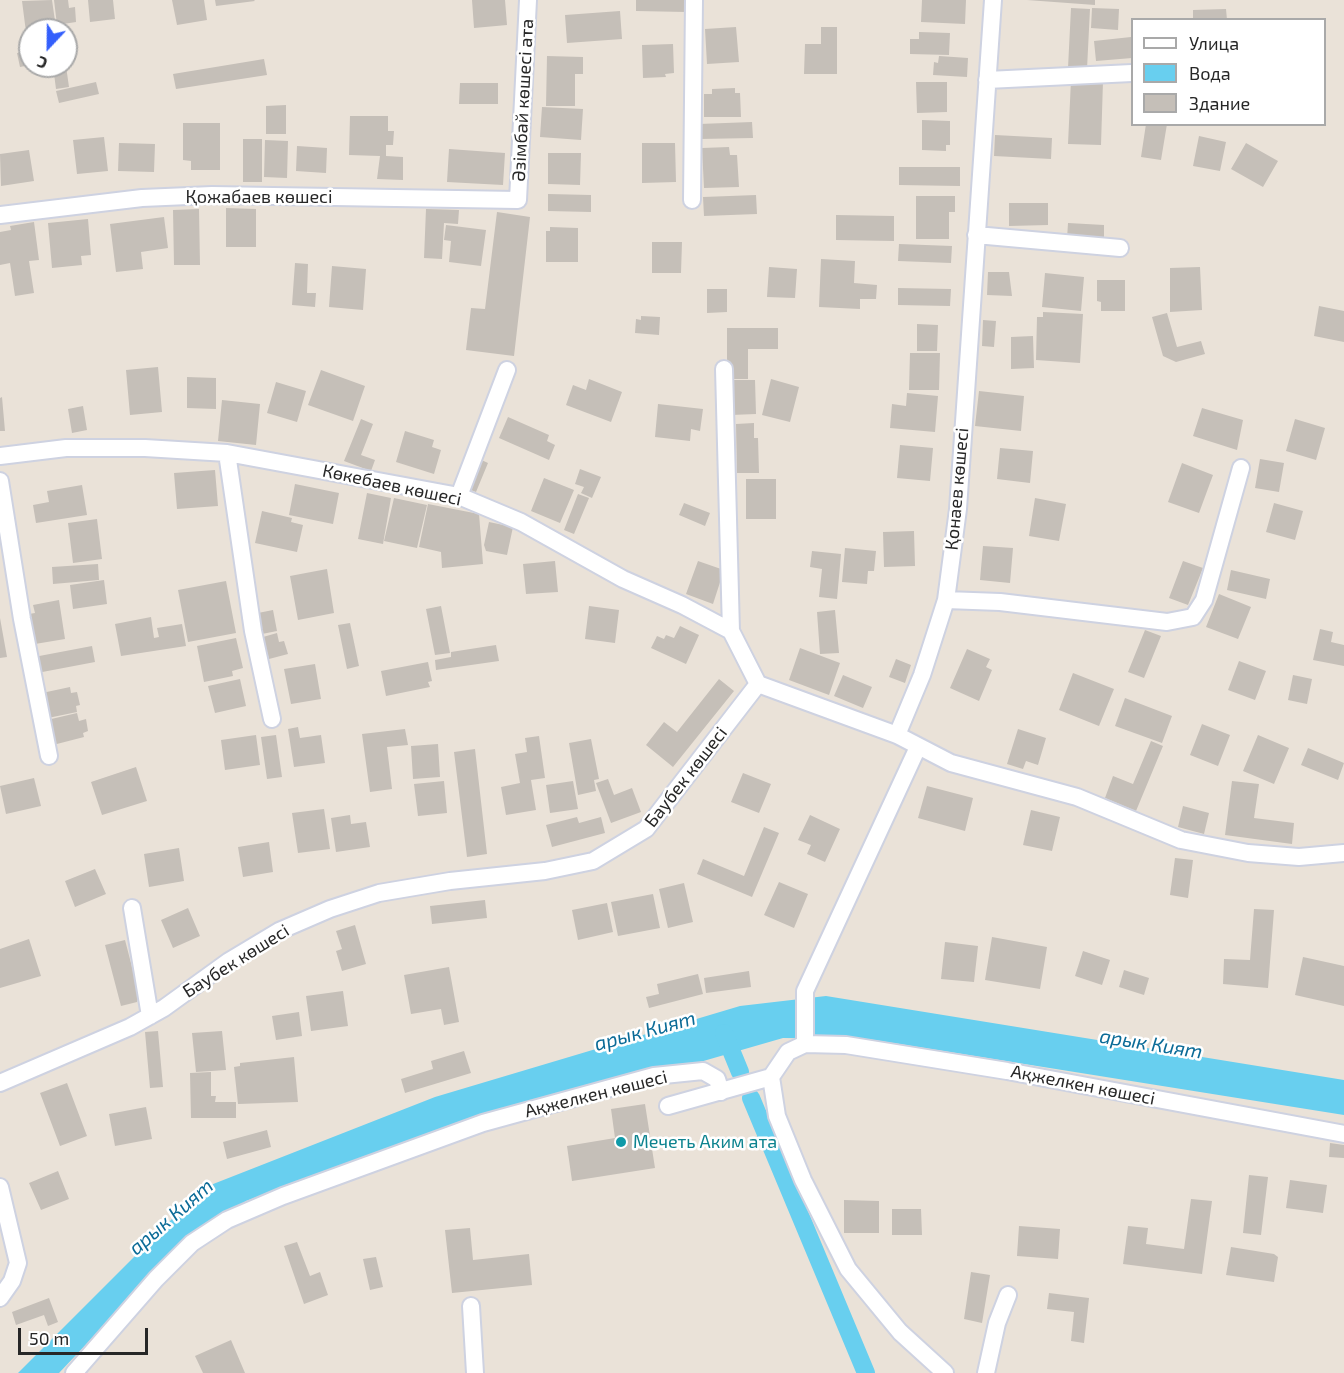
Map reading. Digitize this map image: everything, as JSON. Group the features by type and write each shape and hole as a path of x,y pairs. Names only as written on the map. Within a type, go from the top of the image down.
{"street":[{"name":"Әзімбай көшесі ата","path":"519,200 528,0"},
{"path":"692,200 694,0"},
{"name":"Қонаев көшесі","path":"897,735 922,675 946,600 958,509 993,0"},
{"path":"987,80 1131,73"},
{"name":"Қожабаев көшесі","path":"0,215 142,198 189,196 519,200"},
{"path":"976,235 1120,248"},
{"path":"724,369 731,631 758,684 897,735 951,763 1077,797 1181,840 1248,853 1299,857 1344,853"},
{"path":"459,496 507,370"},
{"name":"Көкебаев көшесі","path":"0,456 66,448 145,448 227,453 459,496 521,522 623,579 731,631"},
{"path":"227,453 253,631 272,719"},
{"path":"946,600 1000,602 1167,622 1193,617 1204,600 1241,468"},
{"path":"0,481 22,620 50,756"},
{"name":"Баубек көшесі","path":"0,1083 130,1027 279,931 330,909 379,893 450,881 545,872 593,861 646,829 758,684"},
{"path":"668,1106 771,1077 788,1052 805,1043 805,991 918,747"},
{"path":"132,908 150,1016"},
{"name":"Ақжелкен көшесі","path":"805,1043 846,1044 997,1069 1344,1134"},
{"name":"Ақжелкен көшесі","path":"83,1370 156,1279 192,1243 227,1220 283,1196 483,1123 654,1076 704,1071 717,1079 722,1092"},
{"path":"771,1077 777,1116 826,1228 848,1269 900,1332 945,1373"},
{"path":"0,1187 18,1263 12,1281 0,1298"},
{"path":"986,1373 997,1323 1008,1295"},
{"path":"471,1306 475,1373"}],"water":[{"path":"826,996 1344,1080 1344,1115 868,1039 783,1038 693,1064 487,1113 246,1201 196,1235 164,1262 59,1373 18,1373 203,1188 435,1097 740,1006"}],"building":[{"path":"52,0 55,18 24,18 22,1"},
{"path":"54,0 68,0 69,8 75,7 76,18 56,18"},
{"path":"88,0 113,0 115,19 90,22"},
{"path":"172,0 204,0 207,20 177,25"},
{"path":"215,0 254,0 255,1 216,6"},
{"path":"472,0 505,0 507,25 474,28"},
{"path":"636,0 686,0 686,12 636,11"},
{"path":"922,0 966,0 965,24 921,22"},
{"path":"1027,0 1095,0 1095,5"},
{"path":"1071,8 1090,9 1087,69 1068,68"},
{"path":"1092,8 1119,9 1118,30 1091,28"},
{"path":"1226,9 1227,18 1193,18 1193,10"},
{"path":"620,11 622,39 567,43 565,15"},
{"path":"736,27 739,62 707,64 705,29"},
{"path":"821,27 837,27 837,74 804,74 805,44 821,44"},
{"path":"919,32 950,33 949,55 910,54 910,39 919,39"},
{"path":"1131,37 1131,58 1096,61 1094,41"},
{"path":"673,44 674,73 665,74 666,77 643,78 642,45"},
{"path":"547,56 583,57 583,74 575,74 575,106 546,106"},
{"path":"939,56 968,58 967,77 933,75 934,62 938,63"},
{"path":"264,59 267,75 176,89 173,74"},
{"path":"55,78 68,78 69,87 56,89"},
{"path":"1071,80 1103,81 1101,145 1068,144"},
{"path":"96,82 99,94 59,103 56,91"},
{"path":"916,82 947,82 947,112 917,113"},
{"path":"460,83 498,83 498,104 459,104"},
{"path":"735,88 735,93 740,93 741,117 704,117 704,94 712,94 712,89"},
{"path":"286,105 286,134 266,134 266,106"},
{"path":"542,107 583,109 581,140 540,137"},
{"path":"350,116 388,116 388,131 394,131 393,145 386,145 386,156 403,157 403,180 377,179 380,156 349,155"},
{"path":"922,120 950,121 950,145 946,145 946,151 922,150"},
{"path":"752,122 753,138 699,139 699,124"},
{"path":"183,123 220,123 220,170 191,170 191,161 183,160"},
{"path":"1146,126 1167,126 1161,160 1141,157"},
{"path":"995,135 1052,138 1051,159 994,156"},
{"path":"1199,136 1226,142 1220,171 1193,166"},
{"path":"104,137 108,171 77,174 73,140"},
{"path":"243,139 262,139 262,182 243,182"},
{"path":"265,140 288,141 287,178 264,177"},
{"path":"119,143 155,144 154,172 118,171"},
{"path":"642,143 675,143 676,182 642,183"},
{"path":"1246,143 1278,161 1263,187 1231,169"},
{"path":"297,146 327,148 326,173 296,171"},
{"path":"729,147 730,155 737,155 739,187 704,188 702,148"},
{"path":"449,149 505,153 503,185 447,182"},
{"path":"29,150 34,181 1,186 0,154"},
{"path":"548,153 581,153 580,185 548,184"},
{"path":"899,167 960,167 960,186 899,185"},
{"path":"548,194 591,195 591,212 548,211"},
{"path":"756,195 757,214 704,216 703,197"},
{"path":"916,196 955,196 955,212 949,212 949,239 916,239"},
{"path":"1009,203 1048,203 1048,225 1009,226"},
{"path":"226,208 256,209 256,247 226,247"},
{"path":"199,209 200,265 174,265 173,210"},
{"path":"426,209 459,210 458,224 444,223 442,259 424,258"},
{"path":"497,212 530,217 514,356 466,350 471,308 485,309"},
{"path":"836,215 894,216 894,241 836,240"},
{"path":"164,217 168,248 141,252 143,269 116,272 110,224"},
{"path":"88,219 91,255 81,256 82,265 52,268 48,223"},
{"path":"34,222 39,260 29,261 34,293 15,296 10,263 0,265 0,232 11,230 10,226"},
{"path":"1068,223 1104,225 1104,241 1067,239"},
{"path":"446,225 486,230 481,266 449,262 451,241 444,240"},
{"path":"550,227 578,228 578,262 546,262 546,231 550,231"},
{"path":"652,242 682,242 681,273 652,273"},
{"path":"899,244 952,246 951,263 898,261"},
{"path":"821,259 855,261 854,283 877,285 876,299 860,299 860,309 819,307"},
{"path":"295,263 308,264 307,293 316,293 315,307 292,305"},
{"path":"332,266 366,269 363,310 329,307"},
{"path":"769,267 797,269 795,298 767,297"},
{"path":"1200,267 1202,310 1170,312 1170,268"},
{"path":"988,272 1009,272 1012,296 987,295"},
{"path":"1045,273 1084,277 1081,311 1042,307"},
{"path":"1097,280 1125,280 1125,311 1101,311 1101,302 1097,301"},
{"path":"898,288 951,289 950,306 898,305"},
{"path":"707,289 727,289 727,312 707,313"},
{"path":"1319,306 1344,311 1344,342 1314,336"},
{"path":"1043,312 1083,314 1080,363 1036,360 1037,317 1043,317"},
{"path":"1167,313 1177,347 1201,341 1205,354 1176,362 1163,356 1152,317"},
{"path":"641,316 660,317 659,335 635,333 636,319 641,320"},
{"path":"983,320 996,321 994,347 982,346"},
{"path":"917,324 938,325 937,351 917,351"},
{"path":"727,328 778,328 778,349 748,349 748,379 727,379"},
{"path":"1033,336 1034,368 1011,369 1011,337"},
{"path":"910,353 940,353 939,390 909,390"},
{"path":"158,367 162,412 130,415 126,370"},
{"path":"321,370 365,386 353,421 308,405"},
{"path":"187,377 216,378 216,409 187,408"},
{"path":"589,379 622,392 611,422 566,405 573,385 586,390"},
{"path":"771,379 799,387 790,422 762,415"},
{"path":"731,380 755,380 756,414 731,415"},
{"path":"276,382 306,391 297,422 267,413"},
{"path":"979,391 1024,396 1021,431 975,426"},
{"path":"907,393 938,396 935,432 890,428 892,404 906,406"},
{"path":"2,397 5,431 0,431 0,398"},
{"path":"222,400 260,404 256,445 218,441"},
{"path":"658,404 703,409 700,431 691,429 690,441 655,437"},
{"path":"83,406 87,430 72,433 68,409"},
{"path":"1202,408 1243,420 1237,450 1193,436"},
{"path":"508,417 549,435 547,441 555,445 549,460 499,438"},
{"path":"361,419 373,424 361,455 375,460 371,471 344,461"},
{"path":"1295,419 1325,428 1316,460 1286,451"},
{"path":"754,423 754,438 758,438 759,473 737,473 736,424"},
{"path":"405,431 434,440 432,447 441,450 434,474 396,462"},
{"path":"900,445 933,448 930,481 897,478"},
{"path":"1000,448 1033,451 1030,483 997,479"},
{"path":"475,457 488,463 476,492 463,487"},
{"path":"1260,459 1284,463 1279,492 1255,488"},
{"path":"1182,463 1213,475 1199,513 1168,502"},
{"path":"580,469 601,477 592,498 581,493 584,487 575,484"},
{"path":"215,470 218,506 177,509 174,473"},
{"path":"544,478 574,490 560,523 531,511"},
{"path":"746,479 776,479 776,519 746,519"},
{"path":"295,484 339,493 333,524 289,515"},
{"path":"82,485 87,515 36,523 33,505 49,502 47,491"},
{"path":"367,493 391,498 383,544 358,539"},
{"path":"578,494 589,498 574,534 564,530"},
{"path":"394,498 427,505 417,548 384,541"},
{"path":"1035,498 1066,504 1059,541 1029,536"},
{"path":"684,503 710,513 705,526 679,515"},
{"path":"1274,503 1303,511 1295,540 1266,532"},
{"path":"428,504 479,514 483,564 442,568 441,552 419,547"},
{"path":"262,511 292,518 291,522 303,525 297,552 255,543"},
{"path":"97,519 102,559 73,563 68,523"},
{"path":"489,522 513,527 507,555 486,551 484,545"},
{"path":"914,531 915,566 884,567 883,532"},
{"path":"983,546 1013,548 1010,583 980,580"},
{"path":"845,548 876,551 874,571 868,571 867,584 842,582"},
{"path":"812,551 841,554 837,599 819,597 822,569 810,567"},
{"path":"555,561 558,592 526,594 523,564"},
{"path":"698,561 721,569 723,573 713,604 686,594"},
{"path":"1183,561 1203,568 1188,605 1169,598"},
{"path":"98,564 99,580 53,584 52,567"},
{"path":"327,569 334,613 298,620 290,576"},
{"path":"1231,570 1270,579 1266,599 1227,590"},
{"path":"104,580 107,604 73,609 70,585"},
{"path":"226,581 236,633 188,642 178,590"},
{"path":"1219,594 1251,607 1238,639 1206,627"},
{"path":"59,600 65,639 35,644 29,614 35,613 33,605"},
{"path":"441,606 450,653 435,655 426,609"},
{"path":"589,606 619,610 615,643 585,639"},
{"path":"273,610 277,631 262,634 258,613"},
{"path":"835,610 839,653 820,654 817,612"},
{"path":"151,617 154,638 159,637 157,628 182,624 186,646 121,656 115,624"},
{"path":"0,618 7,657 0,658"},
{"path":"350,623 359,666 347,669 338,625"},
{"path":"680,626 699,635 686,664 651,648 657,636 664,639 666,635 674,638"},
{"path":"1320,629 1333,632 1331,642 1344,645 1344,666 1313,660"},
{"path":"1145,630 1161,636 1144,678 1128,672"},
{"path":"277,633 279,642 284,641 288,654 269,659 263,637"},
{"path":"236,638 243,668 232,671 233,676 204,682 197,646"},
{"path":"496,645 499,661 436,670 435,660 451,657 451,652"},
{"path":"92,646 95,662 37,673 34,657"},
{"path":"800,648 840,663 829,695 789,680"},
{"path":"967,649 990,659 986,667 992,670 979,701 950,688"},
{"path":"896,659 911,665 905,683 889,677"},
{"path":"1239,661 1266,671 1255,700 1228,690"},
{"path":"428,662 432,681 428,682 430,687 386,696 381,671"},
{"path":"315,664 321,699 291,704 284,669"},
{"path":"1073,673 1114,689 1099,726 1059,710"},
{"path":"843,675 872,687 863,708 834,696"},
{"path":"1293,675 1312,679 1307,704 1288,700"},
{"path":"240,679 246,706 215,713 208,686"},
{"path":"719,679 734,691 673,767 646,745 664,722 677,732"},
{"path":"70,687 71,693 77,692 80,705 76,706 77,712 48,718 42,693"},
{"path":"1125,698 1172,716 1162,743 1115,726"},
{"path":"77,713 79,721 86,719 88,731 83,733 84,737 53,745 47,720"},
{"path":"1202,724 1230,735 1218,766 1190,755"},
{"path":"298,727 300,738 321,735 325,763 294,767 288,729"},
{"path":"405,729 408,745 387,747 392,789 370,792 362,734"},
{"path":"1018,729 1046,738 1038,765 1026,761 1023,769 1007,764"},
{"path":"256,735 260,765 225,770 221,740"},
{"path":"276,735 282,777 267,779 261,737"},
{"path":"1258,735 1289,748 1274,784 1243,771"},
{"path":"539,736 545,778 531,780 536,810 506,815 501,787 520,783 515,754 527,752 525,738"},
{"path":"591,739 599,779 594,780 596,791 578,795 569,743"},
{"path":"1151,741 1163,746 1136,811 1105,798 1113,776 1133,784"},
{"path":"438,744 440,777 413,779 411,746"},
{"path":"1308,748 1344,763 1338,780 1301,765"},
{"path":"475,749 487,854 467,857 454,752"},
{"path":"136,767 147,801 102,815 91,782"},
{"path":"743,773 771,784 759,813 731,802"},
{"path":"34,778 41,806 6,814 0,786"},
{"path":"608,779 614,795 632,788 641,812 611,823 596,783"},
{"path":"444,781 447,813 418,816 414,784"},
{"path":"573,781 578,809 550,813 546,785"},
{"path":"1232,781 1259,784 1254,818 1294,823 1292,844 1225,835"},
{"path":"927,786 973,798 965,831 918,818"},
{"path":"1183,806 1209,813 1204,834 1178,827"},
{"path":"324,809 330,849 298,853 292,813"},
{"path":"1031,810 1060,817 1052,851 1023,845"},
{"path":"350,815 351,824 366,822 370,847 336,852 331,818"},
{"path":"810,815 840,829 825,862 807,854 811,845 798,840"},
{"path":"577,817 579,823 601,817 605,833 552,847 546,825"},
{"path":"764,827 779,833 752,897 697,874 703,859 744,876"},
{"path":"269,842 273,872 243,877 238,847"},
{"path":"179,848 184,881 149,887 144,854"},
{"path":"1175,858 1193,860 1188,898 1170,895"},
{"path":"95,869 106,894 75,907 65,881"},
{"path":"779,882 808,894 794,928 764,915"},
{"path":"684,883 693,922 668,928 659,889"},
{"path":"653,894 660,928 618,936 611,902"},
{"path":"485,900 487,918 432,924 430,906"},
{"path":"607,903 613,932 578,940 572,910"},
{"path":"188,908 200,936 173,948 161,920"},
{"path":"1254,909 1274,910 1268,988 1223,984 1224,959 1250,960"},
{"path":"355,925 366,964 342,971 336,951 342,949 336,931"},
{"path":"992,937 1047,947 1040,989 985,980"},
{"path":"29,939 41,976 0,988 0,949"},
{"path":"125,940 139,994 137,1002 121,1006 105,945"},
{"path":"945,942 978,946 974,982 941,979"},
{"path":"1083,951 1110,960 1102,985 1075,976"},
{"path":"1303,957 1344,966 1344,1006 1295,995"},
{"path":"449,967 459,1022 444,1025 441,1009 411,1014 404,975"},
{"path":"1124,970 1149,978 1144,995 1119,987"},
{"path":"749,971 751,987 706,993 704,978"},
{"path":"698,974 703,994 649,1008 646,997 659,994 657,984"},
{"path":"343,991 348,1026 311,1031 306,996"},
{"path":"299,1012 302,1036 276,1040 272,1016"},
{"path":"158,1031 163,1087 150,1088 145,1032"},
{"path":"222,1031 226,1070 196,1072 192,1033"},
{"path":"464,1051 471,1073 405,1093 401,1079 433,1069 431,1061"},
{"path":"294,1057 298,1102 238,1104 234,1067 240,1066 240,1063"},
{"path":"211,1072 211,1096 216,1096 215,1102 236,1102 236,1118 191,1118 190,1073"},
{"path":"67,1083 87,1136 60,1146 40,1093"},
{"name":"Мечеть Аким ата","path":"645,1104 655,1168 572,1181 567,1146 615,1138 611,1109"},
{"path":"146,1107 152,1139 115,1146 109,1114"},
{"path":"267,1130 271,1147 227,1159 223,1142"},
{"path":"1330,1143 1344,1145 1344,1158 1329,1157"},
{"path":"58,1171 69,1199 41,1210 29,1183"},
{"path":"1249,1175 1268,1177 1261,1235 1243,1233"},
{"path":"1290,1180 1327,1185 1323,1213 1286,1208"},
{"path":"1191,1199 1212,1201 1202,1274 1123,1264 1128,1226 1148,1228 1146,1244 1184,1249"},
{"path":"844,1200 879,1201 879,1233 844,1233"},
{"path":"892,1209 921,1209 922,1235 892,1235"},
{"path":"1019,1226 1060,1229 1058,1259 1017,1256"},
{"path":"470,1228 473,1260 529,1254 532,1285 452,1293 445,1230"},
{"path":"297,1242 310,1276 320,1272 328,1295 304,1304 284,1246"},
{"path":"1231,1247 1274,1254 1278,1257 1274,1282 1226,1275"},
{"path":"376,1257 383,1287 370,1290 363,1259"},
{"path":"971,1272 990,1275 982,1323 964,1319"},
{"path":"1049,1293 1089,1298 1084,1343 1071,1341 1074,1312 1047,1309"},
{"path":"49,1298 58,1322 48,1326 44,1315 16,1325 12,1312"},
{"path":"231,1340 245,1373 203,1373 195,1356"}],"waterway":[{"path":"724,1033 740,1072"},
{"path":"751,1098 866,1373"}],"place":[{"name":"Мечеть Аким ата","path":"621,1142"}],"water label":[{"name":"арык Кият","path":"645,1031"},
{"name":"арык Кият","path":"1151,1044"},
{"name":"арык Кият","path":"171,1217"}]}
